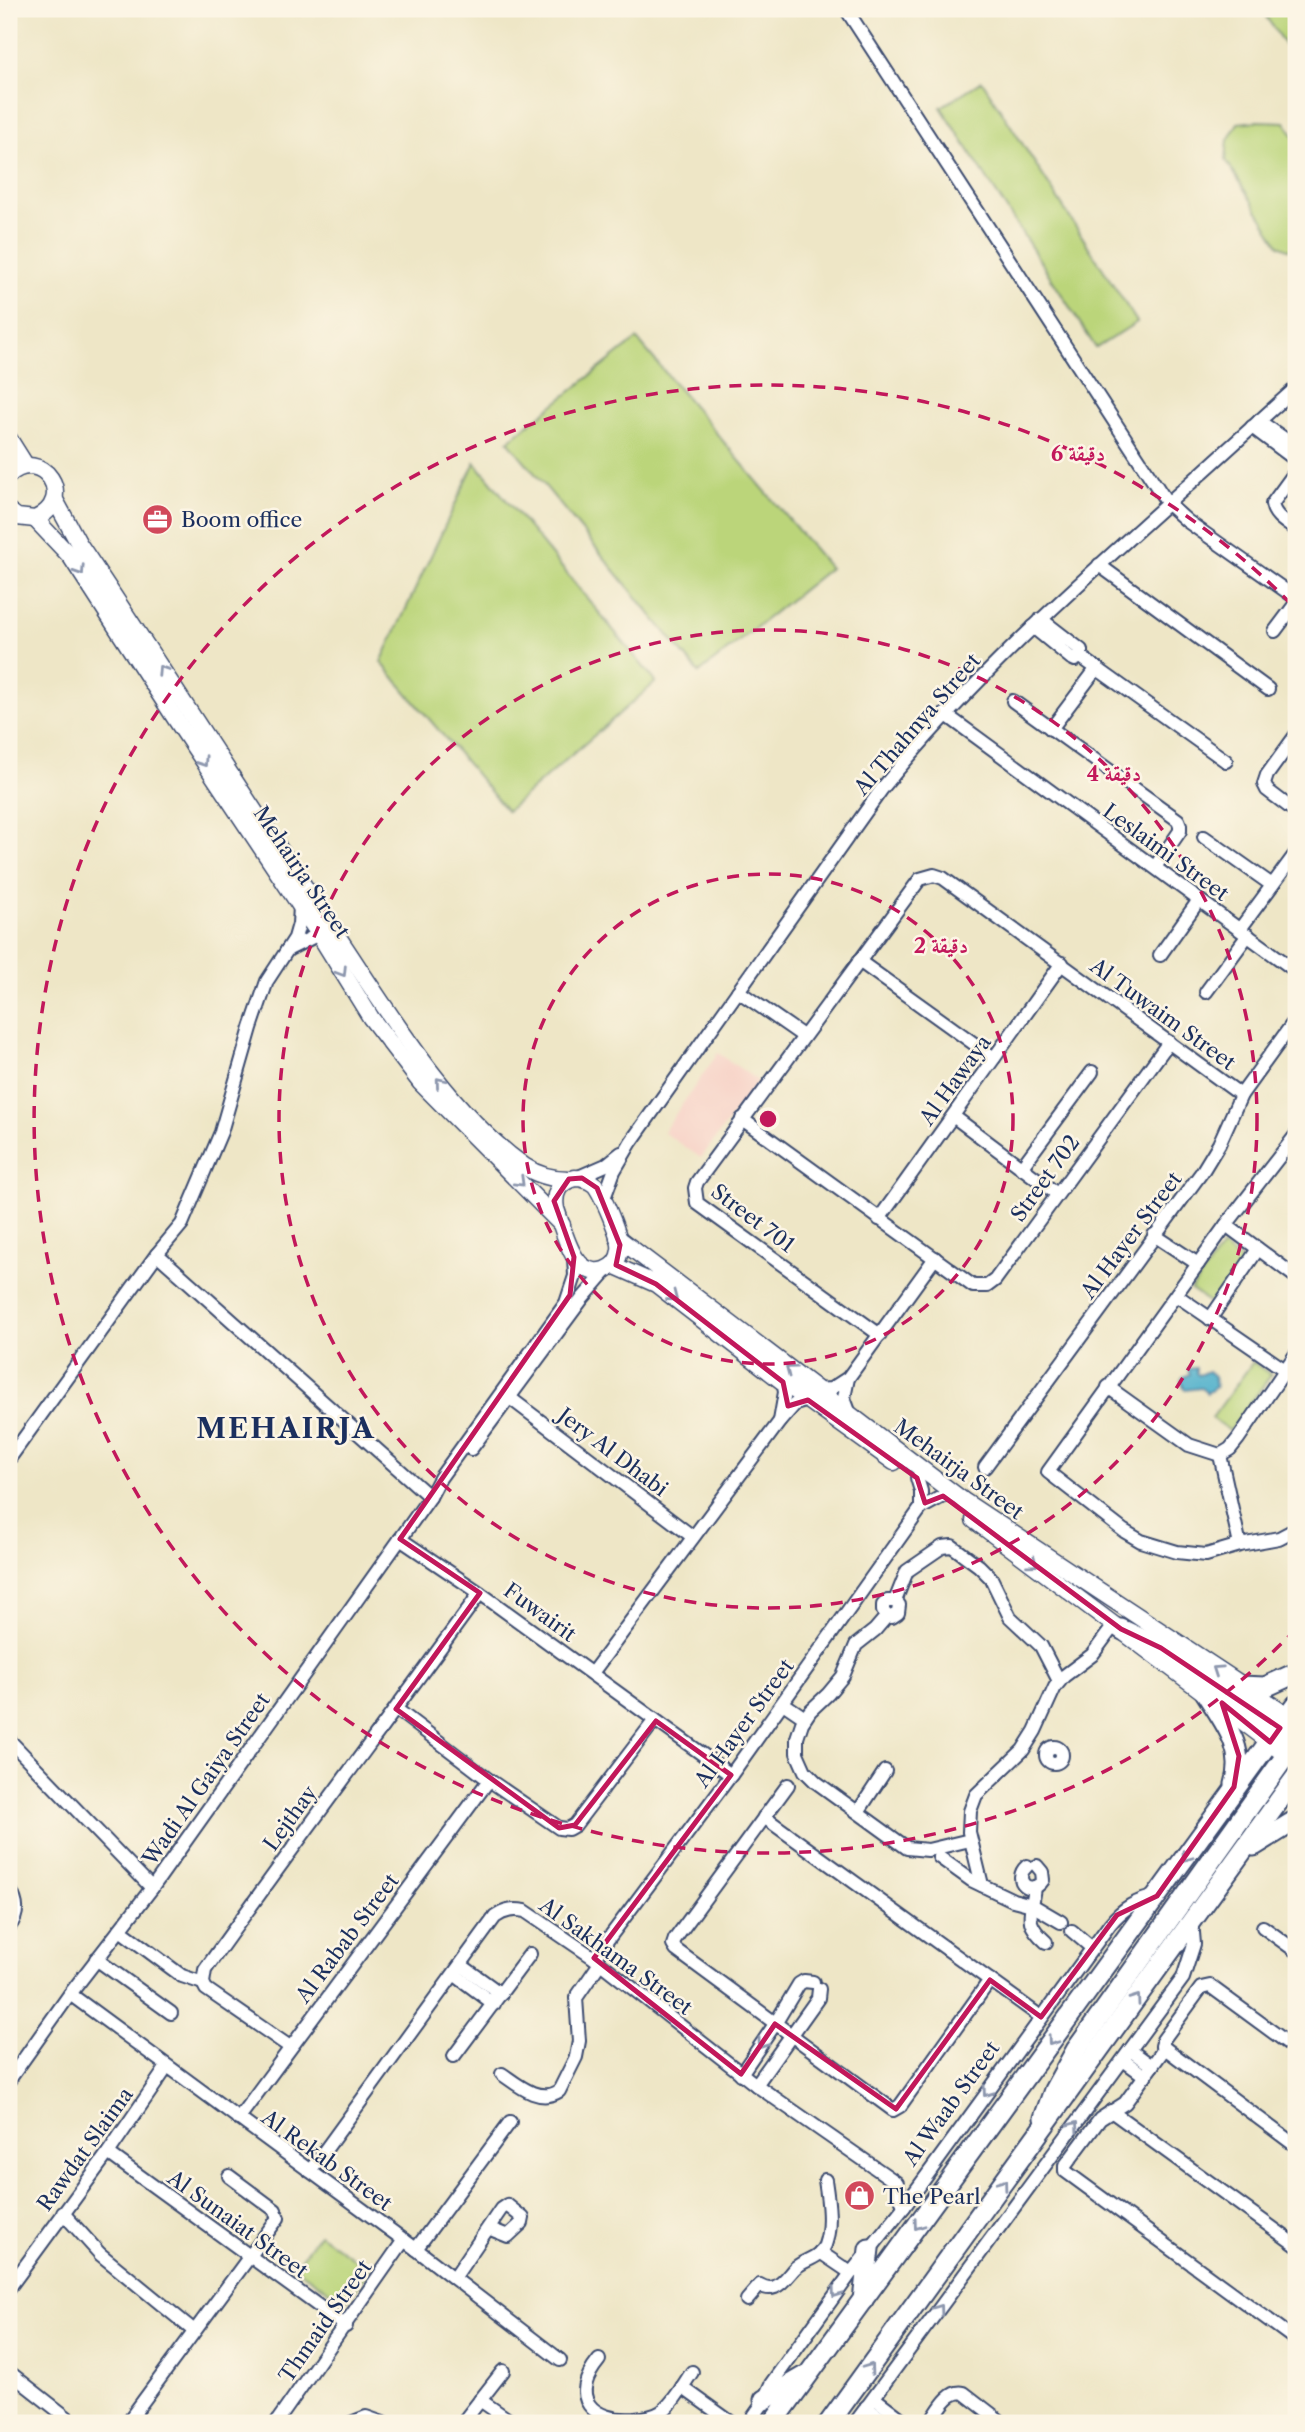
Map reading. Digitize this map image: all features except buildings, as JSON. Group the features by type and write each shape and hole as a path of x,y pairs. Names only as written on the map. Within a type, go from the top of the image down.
{"main road":[{"path":"1118,1627 1161,1648 1291,1735"},
{"path":"1240,1686 1265,1687 1296,1673"},
{"path":"1204,1690 1232,1738 1239,1756 1237,1778 1226,1802"},
{"path":"773,2423 1226,1802 1291,1735"},
{"path":"1041,2133 1054,2090 1076,2050 1291,1735"},
{"path":"829,2423 1296,1777"},
{"path":"1244,1852 1296,1820"},
{"path":"863,2301 869,2249"},
{"path":"764,2400 810,2373"}],"street":[{"path":"846,9 1168,504 1187,521 1296,600 1275,631"},
{"name":"Al Thahnya Street","path":"603,1201 614,1171 631,1142 881,790 945,714 1099,565 1296,388"},
{"path":"1255,424 1296,447"},
{"path":"1255,424 1296,460"},
{"path":"9,439 26,466 9,475"},
{"name":"Mehairja Street","path":"26,466 34,466 49,475 54,482 55,500 79,544 325,930 426,1066 452,1097 522,1164 544,1175 572,1179"},
{"path":"1296,471 1272,505 1277,516 1296,530"},
{"path":"9,526 31,520 51,509 55,500"},
{"name":"Mehairja Street","path":"9,511 17,517 31,520 71,557 300,906 325,930 371,1018 420,1082 562,1225"},
{"path":"1099,565 1268,690"},
{"path":"1037,623 1071,658 1074,660 1081,657 1226,761"},
{"path":"1051,729 1097,668"},
{"path":"1013,701 1178,820 1180,831 1154,867"},
{"name":"Leslaimi Street","path":"945,714 1199,900 1295,966"},
{"path":"1296,735 1267,775 1264,784 1267,790 1296,812"},
{"path":"1204,836 1272,886"},
{"path":"1206,992 1272,886 1296,853"},
{"name":"Street 701","path":"880,1335 697,1203 697,1182 917,881 925,876 943,878 1062,963"},
{"path":"1160,955 1199,900"},
{"path":"9,1459 182,1223 221,1132 267,981 295,938 300,906"},
{"path":"286,950 325,930"},
{"path":"859,961 994,1058"},
{"name":"Al Tuwaim Street","path":"1062,963 1241,1095"},
{"name":"Al Hawaya","path":"879,1219 1062,963"},
{"path":"738,991 803,1036"},
{"name":"Al Hayer Street","path":"985,1467 1202,1172 1219,1144 1241,1095 1296,1019"},
{"name":"Street 702","path":"742,1119 973,1286 982,1287 992,1284 1169,1042"},
{"path":"1021,1168 1092,1072"},
{"path":"953,1116 1057,1194"},
{"path":"1296,1135 1226,1225 1048,1470 1049,1474 1141,1541 1177,1552 1206,1555 1279,1538 1296,1529"},
{"name":"Al Thahnya Street","path":"572,1179 606,1164 631,1142"},
{"path":"574,1257 554,1200 561,1184 572,1179 588,1180 593,1183 603,1201 618,1238 620,1252 610,1267"},
{"path":"1226,1225 1296,1278"},
{"path":"1154,1235 1198,1264"},
{"name":"Mehairja Street","path":"618,1238 917,1478 1146,1650 1204,1690 1291,1735"},
{"path":"1210,1319 1258,1249"},
{"path":"157,1254 430,1497"},
{"name":"Mehairja Street","path":"574,1257 579,1264 592,1271 610,1267 656,1284 782,1382 851,1416 965,1502 1240,1686 1291,1735"},
{"name":"Wadi Al Gaiya Street","path":"9,2080 96,1959 152,1888 566,1303 573,1286 574,1257"},
{"path":"592,1673 780,1421 795,1404 831,1389 848,1378 935,1258"},
{"name":"Wadi Al Gaiya Street","path":"430,1497 442,1486 582,1299 610,1267"},
{"path":"1175,1296 1284,1370"},
{"path":"1108,1387 1189,1445 1220,1455 1230,1449 1238,1439 1296,1354"},
{"path":"848,1378 844,1398 851,1416"},
{"path":"780,1421 785,1392 782,1382"},
{"name":"Jery Al Dhabi","path":"510,1398 693,1537"},
{"path":"1220,1455 1240,1545"},
{"path":"917,1478 921,1490 921,1508"},
{"name":"Al Hayer Street","path":"502,2074 533,2093 547,2096 559,2091 576,2057 579,2041 576,1998 597,1961 921,1508 943,1496"},
{"name":"Fuwairit","path":"400,1539 480,1592 731,1775"},
{"path":"970,1840 928,1850 913,1850 897,1842 816,1782 802,1766 797,1753 797,1738 805,1718 835,1687 856,1645 887,1616 898,1613 899,1605 895,1601 907,1571 942,1547 952,1545 991,1578 1010,1617 1041,1646 1059,1681"},
{"name":"Lejthay","path":"203,1983 205,1970 297,1839 396,1709 480,1592"},
{"path":"982,1885 970,1840 970,1811 976,1796 1015,1759 1034,1734 1051,1693 1059,1681 1092,1655 1118,1627"},
{"path":"783,1703 805,1718"},
{"path":"396,1709 489,1780 559,1828 568,1829 575,1825 655,1720"},
{"path":"1034,1734 1048,1749"},
{"path":"9,1740 152,1888"},
{"path":"858,1812 885,1771"},
{"name":"Al Rabab Street","path":"238,2119 489,1780"},
{"path":"788,1785 675,1939 673,1945 676,1950 890,2109 896,2109 990,1980"},
{"path":"764,1817 1041,2017"},
{"path":"939,1857 982,1885 1013,1900 1032,1905 1061,1922"},
{"path":"1032,1866 1021,1875 1022,1882 1027,1887 1035,1887 1029,1915 1031,1925 1046,1942"},
{"path":"9,1888 17,1909 16,1919 9,1927"},
{"name":"Al Waab Street","path":"749,2423 771,2384 851,2273 904,2207 1117,1915 1135,1902 1157,1896"},
{"name":"Al Sakhama Street","path":"310,2171 495,1917 503,1912 517,1910 525,1912 597,1961 741,2074 897,2183"},
{"path":"855,2423 1183,1978 1194,1944 1192,1920"},
{"path":"1263,1927 1296,1951"},
{"path":"120,1930 182,1976 203,1983 206,1989 290,2047"},
{"path":"1072,1931 1092,1948"},
{"path":"454,2056 530,1954"},
{"path":"96,1959 171,2013"},
{"path":"457,1969 498,1999"},
{"path":"741,2074 799,1984 804,1981 816,1985 818,1998 756,2085"},
{"path":"1296,2049 1206,1985 1163,2040 1162,2052 1125,2103 1100,2119 1065,2166 1065,2171 1296,2340"},
{"name":"Al Rekab Street","path":"70,1994 416,2249 560,2360"},
{"path":"1162,2046 1296,2146"},
{"path":"1127,2055 1148,2071"},
{"name":"Rawdat Slaima","path":"9,2288 167,2067"},
{"path":"1111,2112 1296,2245"},
{"path":"416,2249 510,2122"},
{"name":"Al Sunaiat Street","path":"108,2153 346,2326"},
{"path":"127,2423 278,2218 278,2214 229,2176"},
{"path":"747,2300 760,2285 768,2288 777,2286 799,2264 820,2252 826,2241 829,2206 825,2180"},
{"path":"904,2207 897,2183 922,2181"},
{"path":"63,2213 100,2253 193,2330"},
{"path":"454,2278 488,2228"},
{"name":"Thmaid Street","path":"276,2423 404,2241"},
{"path":"820,2252 851,2273"},
{"path":"599,2360 586,2380 586,2396 594,2411 609,2419 645,2418 655,2415 669,2405 692,2372"},
{"path":"467,2417 503,2371"},
{"path":"9,2372 74,2423"},
{"path":"682,2388 732,2423"},
{"path":"930,2423 952,2393 958,2391 1000,2423"},
{"path":"480,2400 513,2423"},
{"path":"870,2403 888,2423"},
{"path":"870,2403 908,2423"},
{"path":"351,2423 366,2417 383,2423"}],"highlighted area":[{"path":"582,1178 597,1188 620,1245 616,1265 656,1284 783,1382 788,1406 808,1400 917,1478 925,1503 943,1496 1121,1629 1161,1648 1280,1728 1270,1742 1222,1703 1239,1756 1234,1787 1157,1896 1117,1915 1041,2017 990,1980 896,2109 775,2024 741,2074 594,1958 731,1775 656,1721 575,1825 559,1828 396,1709 480,1593 400,1539 570,1295 574,1257 554,1201 569,1179"}],"shaded area":[{"path":"718,1053 758,1081 701,1158 663,1132"}],"green space":[{"path":"1261,9 1296,9 1296,62"},
{"path":"982,81 1137,322 1096,348 941,107"},
{"path":"1285,122 1296,140 1296,253 1279,245 1226,160 1228,140 1238,123"},
{"path":"637,339 830,568 699,673 508,441"},
{"path":"475,462 656,682 507,811 381,662"},
{"path":"1222,1247 1245,1263 1213,1305 1191,1290"},
{"path":"1253,1362 1271,1375 1230,1431 1212,1418"},
{"path":"319,2234 370,2270 345,2302 294,2267"}],"water":[{"path":"1196,1368 1199,1375 1208,1371 1214,1376 1216,1387 1207,1393 1201,1388 1185,1390 1181,1381 1183,1377 1190,1374 1188,1369"}],"place":[{"name":"Boom office","path":"158,519"},
{"name":"The Pearl","path":"860,2196"}],"district":[{"name":"MEHAIRJA","path":"286,1428"}]}
